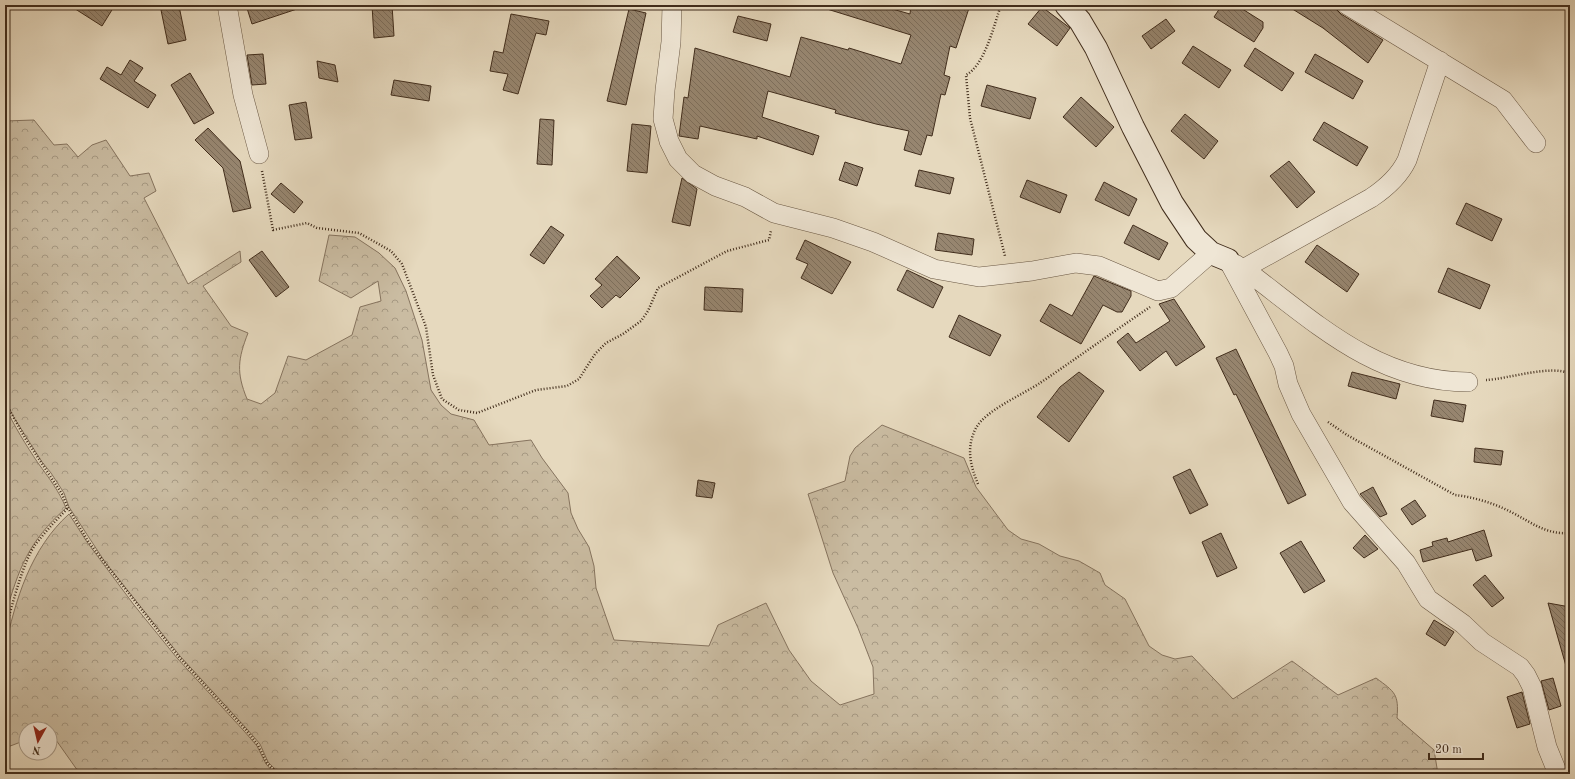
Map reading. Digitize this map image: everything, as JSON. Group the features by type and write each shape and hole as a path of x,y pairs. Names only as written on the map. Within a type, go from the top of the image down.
{"street":[{"path":"227,5 243,95 259,154"},
{"path":"672,5 671,42 664,90 663,119 669,141 678,159 693,174 716,186 745,197 774,213 834,228 873,242 934,270 979,277 1009,274 1076,263 1099,266 1158,291 1171,288 1228,261 1371,198 1394,180 1402,170 1407,160 1440,61"},
{"path":"1066,5 1080,21 1096,48 1133,127 1172,202 1196,239 1353,350 1392,367 1433,379 1451,382 1468,382"},
{"path":"1347,5 1503,100 1536,143"},
{"path":"1228,261 1278,353 1284,366 1288,384 1301,414 1352,502 1406,563 1428,599 1463,624 1482,642 1520,667 1532,687 1547,747 1558,774"}],"path":[{"path":"1001,5 987,45 973,71 966,75 970,118 1009,274"},
{"path":"259,154 273,230 307,224 317,228 359,234 391,251 402,264 426,327 433,375 442,399 459,410 477,413 536,390 567,386 579,379 595,354 606,343 623,334 641,321 648,311 658,288 727,251 769,240 774,213"},
{"path":"978,484 970,460 970,449 976,428 984,418 995,409 1010,402 1151,307 1171,288"},
{"path":"1468,382 1496,380 1538,371 1563,370 1570,374"},
{"path":"5,402 25,438 62,494 68,508 88,541 135,604 178,657 246,730 258,745 267,763 278,774"},
{"path":"1323,418 1347,436 1455,495 1465,496 1510,511 1544,530 1558,534 1570,533"},
{"path":"5,630 34,547 52,524 68,508"}],"green space":[{"path":"34,120 54,145 67,144 78,157 92,145 106,140 130,176 149,173 156,191 144,198 188,284 240,251 241,262 203,286 231,326 248,333 240,358 241,381 247,399 261,404 275,393 288,356 306,360 352,335 360,307 381,301 378,281 351,298 319,281 329,235 355,237 379,253 395,268 406,291 422,340 431,390 441,405 451,414 474,420 489,445 531,440 542,458 568,493 571,513 578,529 589,547 594,566 596,588 614,640 709,646 718,625 766,603 789,650 811,681 840,705 874,694 873,667 858,628 833,573 808,494 845,481 850,456 855,448 882,425 964,458 976,487 1008,530 1021,539 1039,544 1060,556 1079,561 1100,573 1105,585 1125,599 1149,646 1162,655 1175,659 1192,656 1233,699 1292,661 1338,695 1376,678 1392,690 1396,698 1397,718 1434,750 1438,774 280,774 268,762 260,744 180,656 105,562 69,507 64,493 42,462 13,416 5,399 5,121"},
{"path":"5,406 20,435 57,490 66,508 42,532 26,557 15,584 5,616"},
{"path":"69,514 87,542 134,605 177,658 257,746 266,764 275,774 80,774 58,743 58,721 18,721 18,743 5,748 5,649 9,631 26,576 44,543"}],"building":[{"path":"69,5 115,5 102,26"},
{"path":"246,5 300,5 300,8 252,24"},
{"path":"372,5 392,5 394,36 374,38"},
{"path":"828,5 878,5 910,14 911,5 970,5 956,48 950,46 944,75 950,77 945,95 941,94 932,136 927,135 921,155 904,150 909,131 835,113 836,110 768,91 762,117 819,136 813,155 757,136 757,139 700,126 698,139 679,136 684,97 688,98 695,48 790,77 801,37 848,50 849,48 901,64 911,35 827,9"},
{"path":"1222,5 1236,5 1263,22 1263,28 1254,42 1214,17"},
{"path":"1286,5 1332,5 1341,14 1383,40 1368,63 1323,28"},
{"path":"179,6 186,40 168,44 161,10"},
{"path":"1042,7 1070,28 1057,46 1028,24"},
{"path":"629,9 646,13 626,105 607,101"},
{"path":"511,14 549,21 546,35 536,33 518,94 503,90 508,74 490,71 494,51 503,53"},
{"path":"738,16 771,24 767,41 733,32"},
{"path":"1166,19 1175,31 1151,49 1142,36"},
{"path":"1193,46 1231,70 1219,88 1182,63"},
{"path":"1255,48 1294,73 1282,91 1244,66"},
{"path":"263,54 266,84 252,85 247,55"},
{"path":"1315,54 1363,81 1353,99 1305,72"},
{"path":"130,60 143,68 134,81 156,95 148,108 100,79 107,67 121,75"},
{"path":"317,61 335,65 338,82 319,78"},
{"path":"190,73 214,113 194,124 171,85"},
{"path":"394,80 431,86 429,101 391,95"},
{"path":"987,85 1036,98 1030,119 981,106"},
{"path":"1081,97 1114,127 1096,147 1063,117"},
{"path":"306,102 312,138 295,140 289,105"},
{"path":"1185,114 1218,141 1204,159 1171,131"},
{"path":"540,119 554,120 552,165 537,164"},
{"path":"1324,122 1368,147 1357,166 1313,140"},
{"path":"632,124 651,126 647,173 627,171"},
{"path":"208,128 240,161 251,208 233,212 223,168 195,140"},
{"path":"1289,161 1315,192 1297,208 1270,176"},
{"path":"845,162 863,168 857,186 839,180"},
{"path":"919,170 954,178 950,194 915,186"},
{"path":"682,178 697,189 690,226 672,222"},
{"path":"1027,180 1067,195 1060,213 1020,197"},
{"path":"1104,182 1137,199 1129,216 1095,200"},
{"path":"281,183 303,202 294,213 271,194"},
{"path":"1466,203 1502,219 1492,241 1456,224"},
{"path":"1133,225 1168,243 1159,260 1124,243"},
{"path":"551,226 564,235 544,264 530,255"},
{"path":"938,233 974,239 972,255 935,250"},
{"path":"805,240 851,262 832,294 801,278 808,264 796,259"},
{"path":"1317,245 1359,274 1347,292 1305,262"},
{"path":"262,251 289,287 276,297 249,260"},
{"path":"617,256 640,278 620,298 616,295 602,308 590,296 602,285 595,279"},
{"path":"1448,268 1490,285 1480,309 1438,292"},
{"path":"907,270 943,287 933,308 897,290"},
{"path":"1094,276 1131,291 1131,296 1122,312 1117,312 1103,305 1081,344 1040,321 1050,304 1072,316"},
{"path":"705,287 743,289 742,312 704,310"},
{"path":"1174,299 1205,347 1176,366 1166,351 1140,371 1117,342 1128,333 1136,343 1170,321 1159,304"},
{"path":"959,315 1001,335 990,356 949,337"},
{"path":"1236,349 1306,495 1288,504 1236,394 1234,395 1216,358"},
{"path":"1079,372 1104,391 1069,442 1037,417 1060,387"},
{"path":"1352,372 1400,384 1396,399 1348,386"},
{"path":"1434,400 1466,405 1463,422 1431,416"},
{"path":"1475,448 1503,451 1501,465 1474,462"},
{"path":"1190,469 1208,505 1190,514 1173,477"},
{"path":"698,480 715,483 712,498 696,496"},
{"path":"1373,487 1387,514 1380,517 1360,494"},
{"path":"1415,500 1426,516 1412,525 1401,509"},
{"path":"1484,530 1492,556 1476,561 1472,549 1423,562 1420,550 1433,546 1432,542 1447,538 1448,542"},
{"path":"1221,533 1237,568 1217,577 1202,542"},
{"path":"1365,535 1378,549 1364,558 1353,548"},
{"path":"1301,541 1325,581 1304,593 1280,553"},
{"path":"1485,575 1504,598 1492,607 1473,585"},
{"path":"1548,603 1570,607 1570,666 1566,666"},
{"path":"1434,620 1454,632 1445,646 1426,634"},
{"path":"1553,678 1561,706 1549,710 1541,681"},
{"path":"1522,692 1530,724 1517,728 1507,697"}]}
